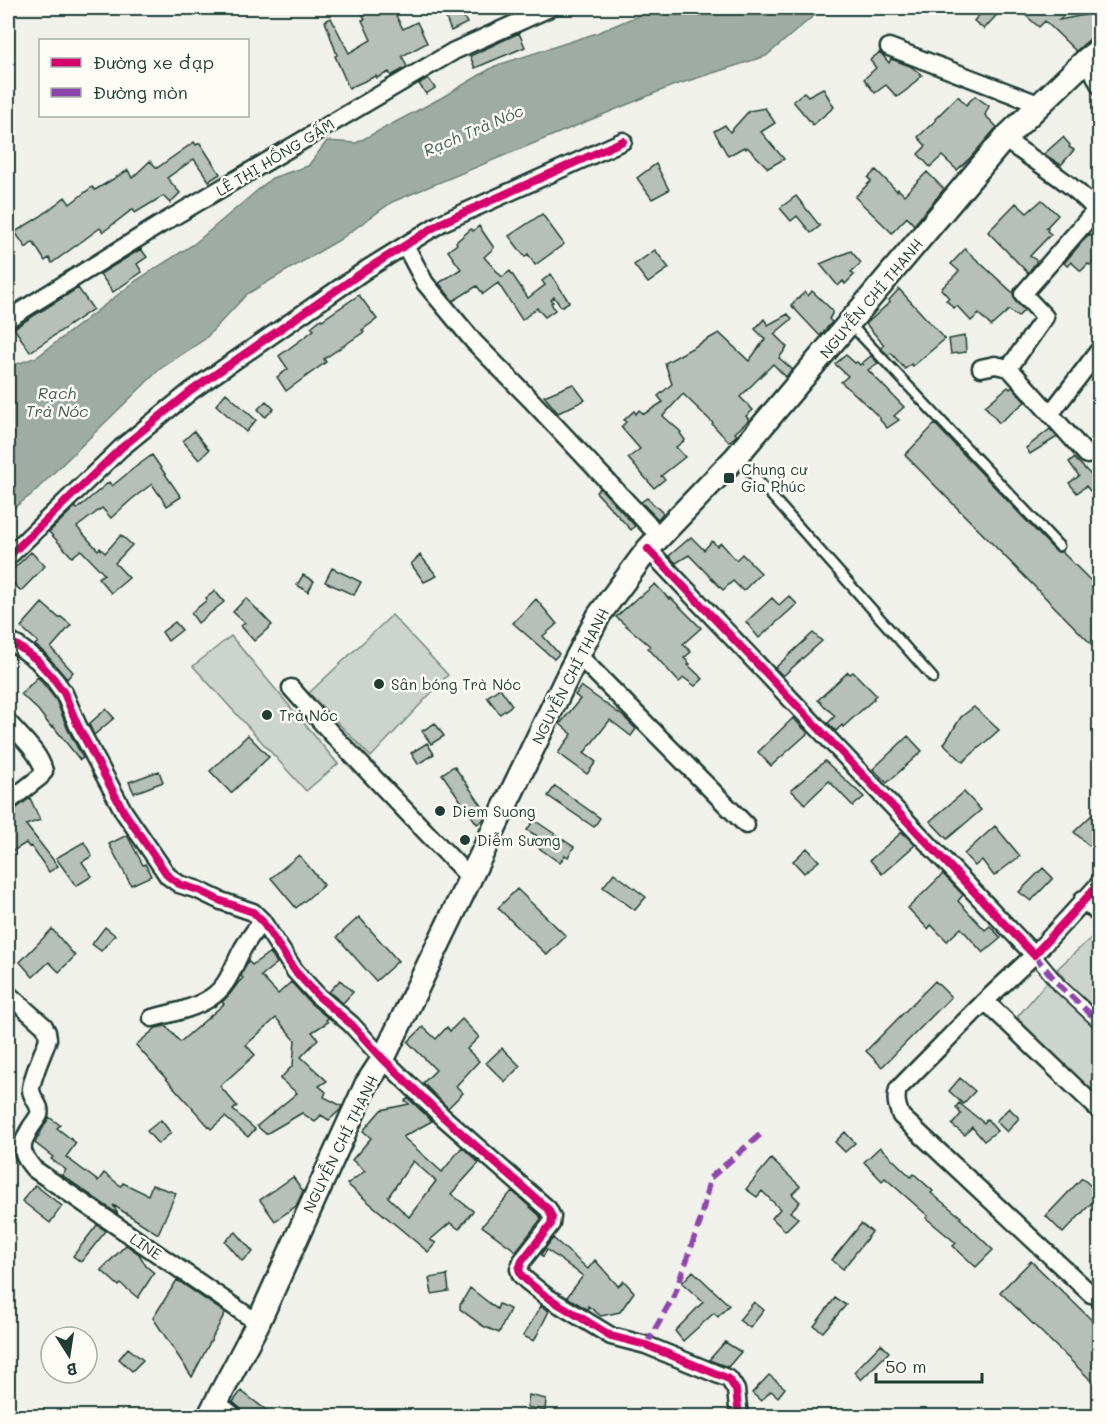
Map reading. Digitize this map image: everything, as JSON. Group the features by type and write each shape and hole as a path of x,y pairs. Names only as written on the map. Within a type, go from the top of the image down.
{"main road":[{"name":"NGUYỄN CHÍ THANH","path":"212,1409 258,1323 366,1085 382,1059 599,615 653,543 736,457 1004,139 1093,54"}],"street":[{"name":"LÊ THỊ HỒNG GẤM","path":"8,319 161,224 454,51 550,8"},
{"path":"890,47 1041,105"},
{"path":"1093,54 1100,86"},
{"path":"1004,139 1077,191 1098,213 1023,294 1045,317 1009,368"},
{"path":"8,557 121,448 191,391 367,269 441,223 623,141"},
{"path":"405,245 425,283 474,342 531,400 653,543 1034,955 1060,986 1100,1023"},
{"path":"1051,413 1100,349"},
{"path":"981,368 995,365 1009,368 1087,455"},
{"path":"8,638 10,642 37,660 64,693 78,726 124,812 168,876 179,884 253,912 262,921 295,971 318,996 351,1024 382,1059 443,1117 548,1209 552,1217 551,1224 522,1261 519,1269 521,1275 547,1297 611,1336 646,1345 729,1379 736,1390 739,1416"},
{"path":"578,655 746,825"},
{"path":"291,688 470,878"},
{"path":"8,722 42,763 44,771 40,777 8,802"},
{"path":"1100,883 1034,955 985,1000 898,1089 895,1097 900,1116 1092,1294 1100,1296"},
{"path":"1083,900 1100,915"},
{"path":"152,1018 193,1007 210,998 232,974 245,945 262,921"},
{"name":"LINE","path":"8,994 44,1026 48,1039 32,1082 31,1092 39,1108 39,1116 28,1133 22,1149 24,1157 34,1169 258,1323"},
{"path":"985,1000 1100,1111"},
{"path":"212,1409 234,1416"}],"lane":[{"path":"850,324 1059,546"},
{"path":"736,457 933,678"}],"shaded area":[{"name":"Sân bóng Trà Nóc","path":"392,615 448,675 371,757 309,693"},
{"name":"Trà Nóc","path":"231,636 338,764 306,791 193,666"},
{"path":"1093,936 1099,942 1099,1105 1021,1031 1018,1016 1047,982 1057,989 1065,979 1057,969"}],"water":[{"name":"Rạch Trà Nóc","path":"656,8 880,8 875,13 817,13 766,56 672,86 392,202 339,240 247,294 205,339 160,369 31,495 8,512 8,367 37,357 137,280 194,244 272,178 308,166 327,141 356,143 441,98 495,66 597,33"}],"building":[{"path":"359,8 392,8 403,29 417,22 427,43 402,56 407,67 391,76 389,72 349,88 335,56 337,55 325,21 331,18 349,53 371,40"},
{"path":"459,8 467,23 451,31 444,13"},
{"path":"985,8 1003,8 984,29 974,21"},
{"path":"1017,8 1071,8 1059,20 1100,12 1100,30 1076,51 1045,21 1039,27"},
{"path":"519,33 525,47 475,68 470,56"},
{"path":"880,52 889,63 891,59 910,66 922,75 897,97 886,85 875,93 864,79 876,68 870,60"},
{"path":"428,78 435,88 426,94 419,84"},
{"path":"823,88 834,107 813,125 793,101 804,92 808,96"},
{"path":"958,96 966,105 975,96 989,106 985,115 997,127 957,170 942,156 930,167 918,154 926,146 918,137"},
{"path":"765,108 775,123 761,132 784,159 768,168 747,147 728,156 714,131 725,125 730,132 749,111"},
{"path":"1063,137 1070,145 1069,147 1074,150 1061,165 1044,154"},
{"path":"194,142 196,145 200,143 220,174 209,181 194,159 167,178 180,193 170,203 163,196 135,213 133,209 103,232 100,228 52,263 49,258 45,261 33,242 26,248 15,232 41,216 65,197 70,204 92,187 95,190 128,170 132,178 150,161 157,168"},
{"path":"656,164 669,190 652,199 637,178"},
{"path":"876,170 904,195 927,172 944,189 914,225 907,217 892,233 855,197 871,181 868,178"},
{"path":"796,196 820,226 811,233 797,216 791,221 780,208"},
{"path":"1042,200 1058,215 1046,228 1051,234 1030,256 1037,261 1028,273 988,232 1016,203 1027,213"},
{"path":"542,214 564,244 535,265 528,254 525,257 509,236"},
{"path":"479,226 494,248 484,257 502,277 510,271 528,298 545,285 542,281 551,274 569,302 561,307 554,297 551,303 555,310 545,317 537,308 522,320 498,283 483,294 477,286 453,301 439,283 461,269 448,251 471,229 473,231"},
{"path":"1089,234 1100,243 1100,256 1081,271 1071,262 1067,266 1064,263"},
{"path":"141,249 147,257 137,264 142,272 113,292 100,274"},
{"path":"965,249 1013,293 1015,301 1024,310 1018,317 1009,310 991,326 979,314 971,321 957,306 954,308 946,300 949,298 941,289 959,271 951,264"},
{"path":"655,250 669,268 648,283 634,265"},
{"path":"851,251 861,263 851,272 854,275 845,284 843,281 838,286 820,264"},
{"path":"78,288 93,309 30,352 14,328"},
{"path":"899,289 945,339 913,366 911,364 905,369 891,353 888,355 881,348 884,345 866,324 890,302 889,300"},
{"path":"812,291 832,310 829,319 832,322 820,336 791,305 805,292 808,296"},
{"path":"359,295 377,319 362,330 364,332 324,359 326,362 286,391 277,377 288,369 279,356 314,330 311,327 321,319"},
{"path":"788,314 792,319 774,334 787,347 779,358 792,369 786,377 773,364 740,397 753,410 746,416 749,420 729,442 683,394 663,416 681,432 685,440 676,447 685,457 661,476 665,479 654,488 628,458 640,449 621,427 626,422 624,420 634,411 636,414 639,410 644,414 663,402 658,396 672,384 665,363 719,333 749,361 765,339 755,329 764,319 768,325"},
{"path":"965,336 966,352 951,354 949,339"},
{"path":"846,355 860,365 871,356 878,363 868,370 904,407 894,416 899,420 887,428 880,418 841,382 848,376 835,364"},
{"path":"573,384 585,400 558,413 544,396"},
{"path":"1008,387 1010,389 1012,387 1025,402 999,423 985,406"},
{"path":"226,393 256,420 246,432 216,405"},
{"path":"266,401 274,409 265,417 258,409"},
{"path":"935,424 1054,550 1062,552 1091,581 1100,573 1100,653 905,455"},
{"path":"1050,429 1057,437 1030,454 1026,448"},
{"path":"194,431 209,450 199,460 183,441"},
{"path":"152,455 181,497 167,506 152,484 111,518 102,508 77,527 98,550 100,548 105,553 121,535 132,545 115,563 129,578 111,593 98,578 104,574 81,550 72,557 49,532 75,507 77,509 109,482 112,486"},
{"path":"1074,458 1100,484 1090,491 1086,486 1077,493 1069,483 1079,476 1069,462"},
{"path":"600,488 635,526 631,530 596,492"},
{"path":"647,498 663,513 658,519 641,502"},
{"path":"691,537 704,550 712,541 717,546 721,543 736,560 742,554 761,573 743,591 733,581 723,590 689,555 676,563 669,556"},
{"path":"31,552 45,566 21,591 8,578 8,574"},
{"path":"420,555 437,576 424,582 411,564"},
{"path":"332,568 361,582 354,595 325,582"},
{"path":"303,575 314,581 308,592 297,585"},
{"path":"655,584 701,628 683,644 691,652 684,658 690,664 688,665 703,679 695,686 684,678 679,682 648,648 650,646 616,617"},
{"path":"215,591 224,602 198,623 191,613"},
{"path":"789,596 797,604 759,638 746,622 772,598 779,605"},
{"path":"246,598 272,625 254,641 241,626 245,623 233,612"},
{"path":"536,599 557,624 543,636 559,654 554,659 513,623"},
{"path":"42,603 71,625 51,648 73,672 67,679 35,645 38,642 21,627"},
{"path":"175,622 182,630 168,641 162,632"},
{"path":"813,633 822,641 783,676 775,668"},
{"path":"848,672 850,674 853,672 876,695 836,731 828,723 835,716 818,700"},
{"path":"38,677 56,700 83,758 80,760 53,726 51,727 38,710 21,694"},
{"path":"581,686 624,717 636,729 631,736 610,720 584,753 596,762 587,774 558,753 572,734 560,724 580,699 575,695"},
{"path":"500,688 512,705 500,714 487,697"},
{"path":"974,707 999,730 963,762 944,744 961,717"},
{"path":"106,709 114,718 94,735 89,724"},
{"path":"793,718 808,733 771,766 758,752"},
{"path":"435,723 444,736 431,744 422,731"},
{"path":"248,735 269,757 231,793 210,771"},
{"path":"908,736 922,751 887,783 873,769"},
{"path":"427,743 434,754 418,764 411,753"},
{"path":"825,761 864,797 853,806 829,781 805,804 791,790"},
{"path":"454,766 487,813 477,824 442,774"},
{"path":"159,771 163,782 134,793 129,782"},
{"path":"555,786 600,818 594,827 548,796"},
{"path":"964,792 981,810 947,839 930,821"},
{"path":"30,798 40,820 26,825 58,866 49,872 31,846 29,847 26,843 8,854 8,812"},
{"path":"1100,807 1100,836 1089,846 1074,832"},
{"path":"534,820 574,847 568,857 565,855 560,863 532,843 537,836 527,830"},
{"path":"995,826 1020,856 994,876 982,860 975,866 964,854"},
{"path":"902,832 915,845 882,874 870,860"},
{"path":"127,835 151,876 131,885 109,844"},
{"path":"84,842 92,856 82,862 92,876 76,886 56,858"},
{"path":"807,848 819,861 804,873 793,861"},
{"path":"299,855 324,885 296,908 271,878"},
{"path":"1043,868 1053,878 1031,901 1019,892"},
{"path":"614,873 646,897 635,910 603,887"},
{"path":"943,874 963,895 958,901 985,930 990,926 1001,938 983,953 961,928 947,941 931,925 928,929 908,908"},
{"path":"517,889 566,936 547,955 498,908"},
{"path":"359,917 398,961 376,981 337,937"},
{"path":"105,927 115,935 101,951 92,944"},
{"path":"52,929 75,956 59,972 49,962 33,977 20,962"},
{"path":"270,952 277,963 261,976 278,994 291,982 310,1003 328,1018 326,1020 328,1022 312,1032 318,1039 301,1057 327,1081 319,1086 326,1092 324,1097 342,1106 329,1120 321,1115 315,1122 302,1113 266,1134 257,1126 297,1093 280,1079 293,1065 295,1040 276,1018 246,1045 255,1055 220,1086 237,1106 233,1110 255,1129 248,1137 225,1117 211,1129 136,1045 156,1028 166,1026 180,1042 224,1004 222,1002 243,978 241,976 248,961 252,965"},
{"path":"340,980 353,992 343,1003 329,992"},
{"path":"935,981 951,997 882,1067 866,1051"},
{"path":"462,1019 479,1037 467,1049 479,1061 456,1086 463,1093 448,1108 423,1083 436,1070 408,1042 423,1027 436,1039 447,1027 450,1031"},
{"path":"502,1048 520,1066 505,1082 486,1063"},
{"path":"960,1078 975,1091 963,1104 949,1091"},
{"path":"408,1098 432,1121 403,1137 442,1172 462,1147 479,1163 451,1194 473,1211 459,1229 450,1223 430,1240 436,1243 428,1252 347,1184 365,1171 352,1160 371,1138 363,1131 381,1110 409,1104 405,1101","holes":["413,1161 436,1181 409,1217 388,1197"]},
{"path":"959,1103 984,1123 987,1119 997,1131 984,1141 972,1127 965,1135 952,1125 961,1114 956,1107"},
{"path":"1009,1108 1019,1118 1007,1132 996,1121"},
{"path":"49,1117 60,1125 57,1128 76,1143 66,1157 98,1181 104,1173 121,1186 123,1183 148,1195 152,1185 176,1193 158,1234 113,1205 118,1214 62,1175 66,1170 35,1143"},
{"path":"161,1120 171,1133 158,1144 147,1131"},
{"path":"845,1132 855,1143 845,1152 835,1142"},
{"path":"880,1147 911,1177 914,1174 933,1191 931,1193 961,1217 993,1250 976,1267 953,1246 956,1243 926,1218 928,1216 885,1178 882,1181 864,1162"},
{"path":"771,1159 800,1186 792,1194 800,1202 790,1212 798,1218 785,1231 772,1218 780,1209 762,1191 757,1197 746,1189"},
{"path":"293,1177 303,1191 296,1206 275,1221 260,1200"},
{"path":"1082,1178 1100,1194 1063,1233 1046,1216"},
{"path":"35,1185 62,1206 50,1223 22,1201"},
{"path":"512,1191 541,1219 516,1251 482,1226"},
{"path":"861,1224 872,1232 843,1269 832,1260"},
{"path":"97,1225 106,1231 81,1262 73,1256"},
{"path":"236,1232 253,1252 242,1261 225,1241"},
{"path":"553,1238 588,1269 595,1260 618,1286 624,1281 634,1292 620,1312 601,1316 588,1306 588,1310 567,1297 583,1276 547,1250 543,1257 541,1254"},
{"path":"126,1245 139,1254 146,1266 154,1273 138,1298 121,1284 119,1286 101,1270"},
{"path":"1031,1261 1100,1328 1100,1389 1000,1292"},
{"path":"693,1271 729,1305 718,1317 714,1313 683,1341 675,1331 703,1302 682,1283"},
{"path":"447,1275 449,1291 432,1294 429,1278"},
{"path":"177,1280 225,1313 192,1377 153,1318"},
{"path":"470,1288 497,1309 499,1304 510,1309 499,1333 483,1326 460,1309"},
{"path":"835,1298 846,1305 823,1332 814,1326"},
{"path":"754,1302 764,1310 750,1328 739,1320"},
{"path":"541,1306 549,1311 534,1341 523,1336"},
{"path":"725,1342 741,1352 728,1367 709,1360"},
{"path":"881,1344 889,1352 861,1380 854,1372"},
{"path":"128,1348 143,1360 132,1371 119,1359"},
{"path":"769,1375 785,1388 778,1397 771,1391 761,1401 752,1393"},
{"path":"241,1391 274,1416 249,1416 233,1402"},
{"path":"529,1395 546,1399 545,1411 527,1407"}],"marked path":[{"path":"1034,955 1060,986 1100,1023"},
{"path":"646,1345 674,1296 700,1222 710,1178 762,1133"}],"cycle path":[{"path":"8,557 121,448 191,391 367,269 441,223 623,141"},
{"path":"648,549 1034,955 1100,883"},
{"path":"8,638 10,642 37,660 64,693 78,726 124,812 168,876 179,884 253,912 262,921 295,971 318,996 351,1024 383,1059 443,1117 548,1209 552,1217 551,1224 522,1261 519,1269 521,1275 547,1297 611,1336 646,1345 729,1379 736,1390 739,1416"}],"place":[{"name":"Chung cư Gia Phúc","path":"729,478"},
{"name":"Sân bóng Trà Nóc","path":"379,684"},
{"name":"Trà Nóc","path":"267,715"},
{"name":"Diem Suong","path":"440,811"},
{"name":"Diễm Sương","path":"465,840"}]}
